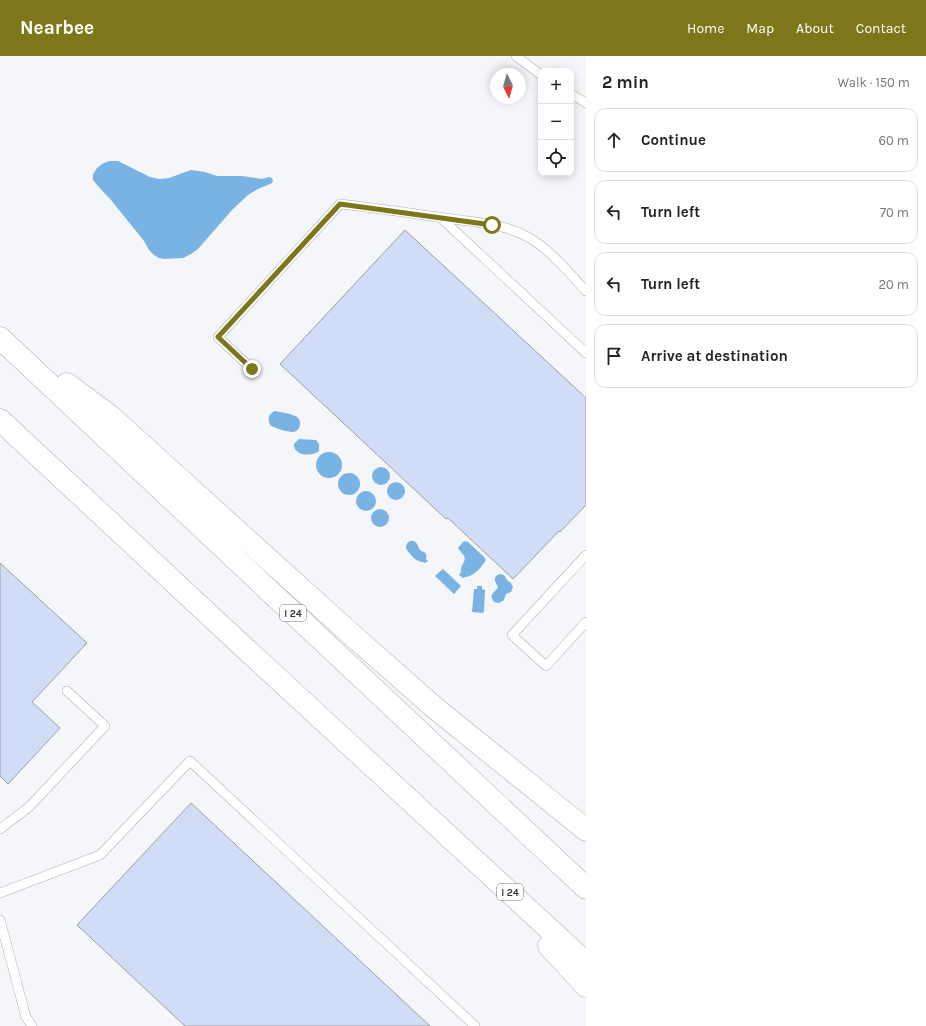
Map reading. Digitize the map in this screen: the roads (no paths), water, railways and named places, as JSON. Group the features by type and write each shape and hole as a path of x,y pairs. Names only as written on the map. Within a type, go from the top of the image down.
{"highway":[{"path":"0,334 110,416 351,634 429,702 586,830"},
{"name":"I 24","path":"0,338 586,888"},
{"name":"I 24","path":"0,420 586,963"},
{"path":"434,822 586,986"}],"lane":[{"path":"516,56 538,73"},
{"path":"574,96 586,103"},
{"path":"252,369 218,337 340,204 441,217 492,225 511,230 526,236 540,245 586,291"},
{"path":"441,217 586,353"},
{"path":"586,555 512,635 546,666 586,622"},
{"path":"0,829 29,807 105,726 67,691"},
{"path":"0,893 100,855 190,761 475,1026"},
{"path":"0,920 26,1017 32,1026"}],"water":[{"path":"109,161 118,161 150,177 159,179 169,178 191,170 217,176 242,176 262,179 269,177 272,178 273,181 272,183 248,195 232,210 198,249 183,258 164,259 154,255 149,250 144,241 93,180 93,174 97,168"},
{"path":"275,411 297,417 300,421 299,428 293,432 290,432 271,426 269,417"},
{"path":"299,439 316,440 319,444 319,451 308,455 296,451 294,444"},
{"path":"329,452 338,456 342,465 338,474 329,478 320,474 316,465 320,456"},
{"path":"381,467 387,470 390,476 387,482 381,485 375,482 372,476 375,470"},
{"path":"345,473 353,473 360,480 360,488 353,495 345,495 338,488 338,480"},
{"path":"396,482 400,483 404,487 404,495 400,499 396,500 392,499 388,495 387,491 388,487 392,483"},
{"path":"366,491 373,494 376,501 373,508 366,511 359,508 356,501 359,494"},
{"path":"380,509 386,512 389,518 386,524 380,527 374,524 371,518 374,512"},
{"path":"410,541 414,541 420,550 426,554 426,559 428,561 425,563 420,562 412,556 406,548"},
{"path":"464,541 468,542 486,560 474,573 463,578 459,575 465,558 458,548"},
{"path":"443,569 461,586 454,594 435,576"},
{"path":"500,574 504,575 513,587 511,592 506,594 504,600 499,603 494,602 492,595 498,587 495,578"},
{"path":"477,586 482,586 482,589 485,590 483,613 472,612 474,589 477,589"}]}
